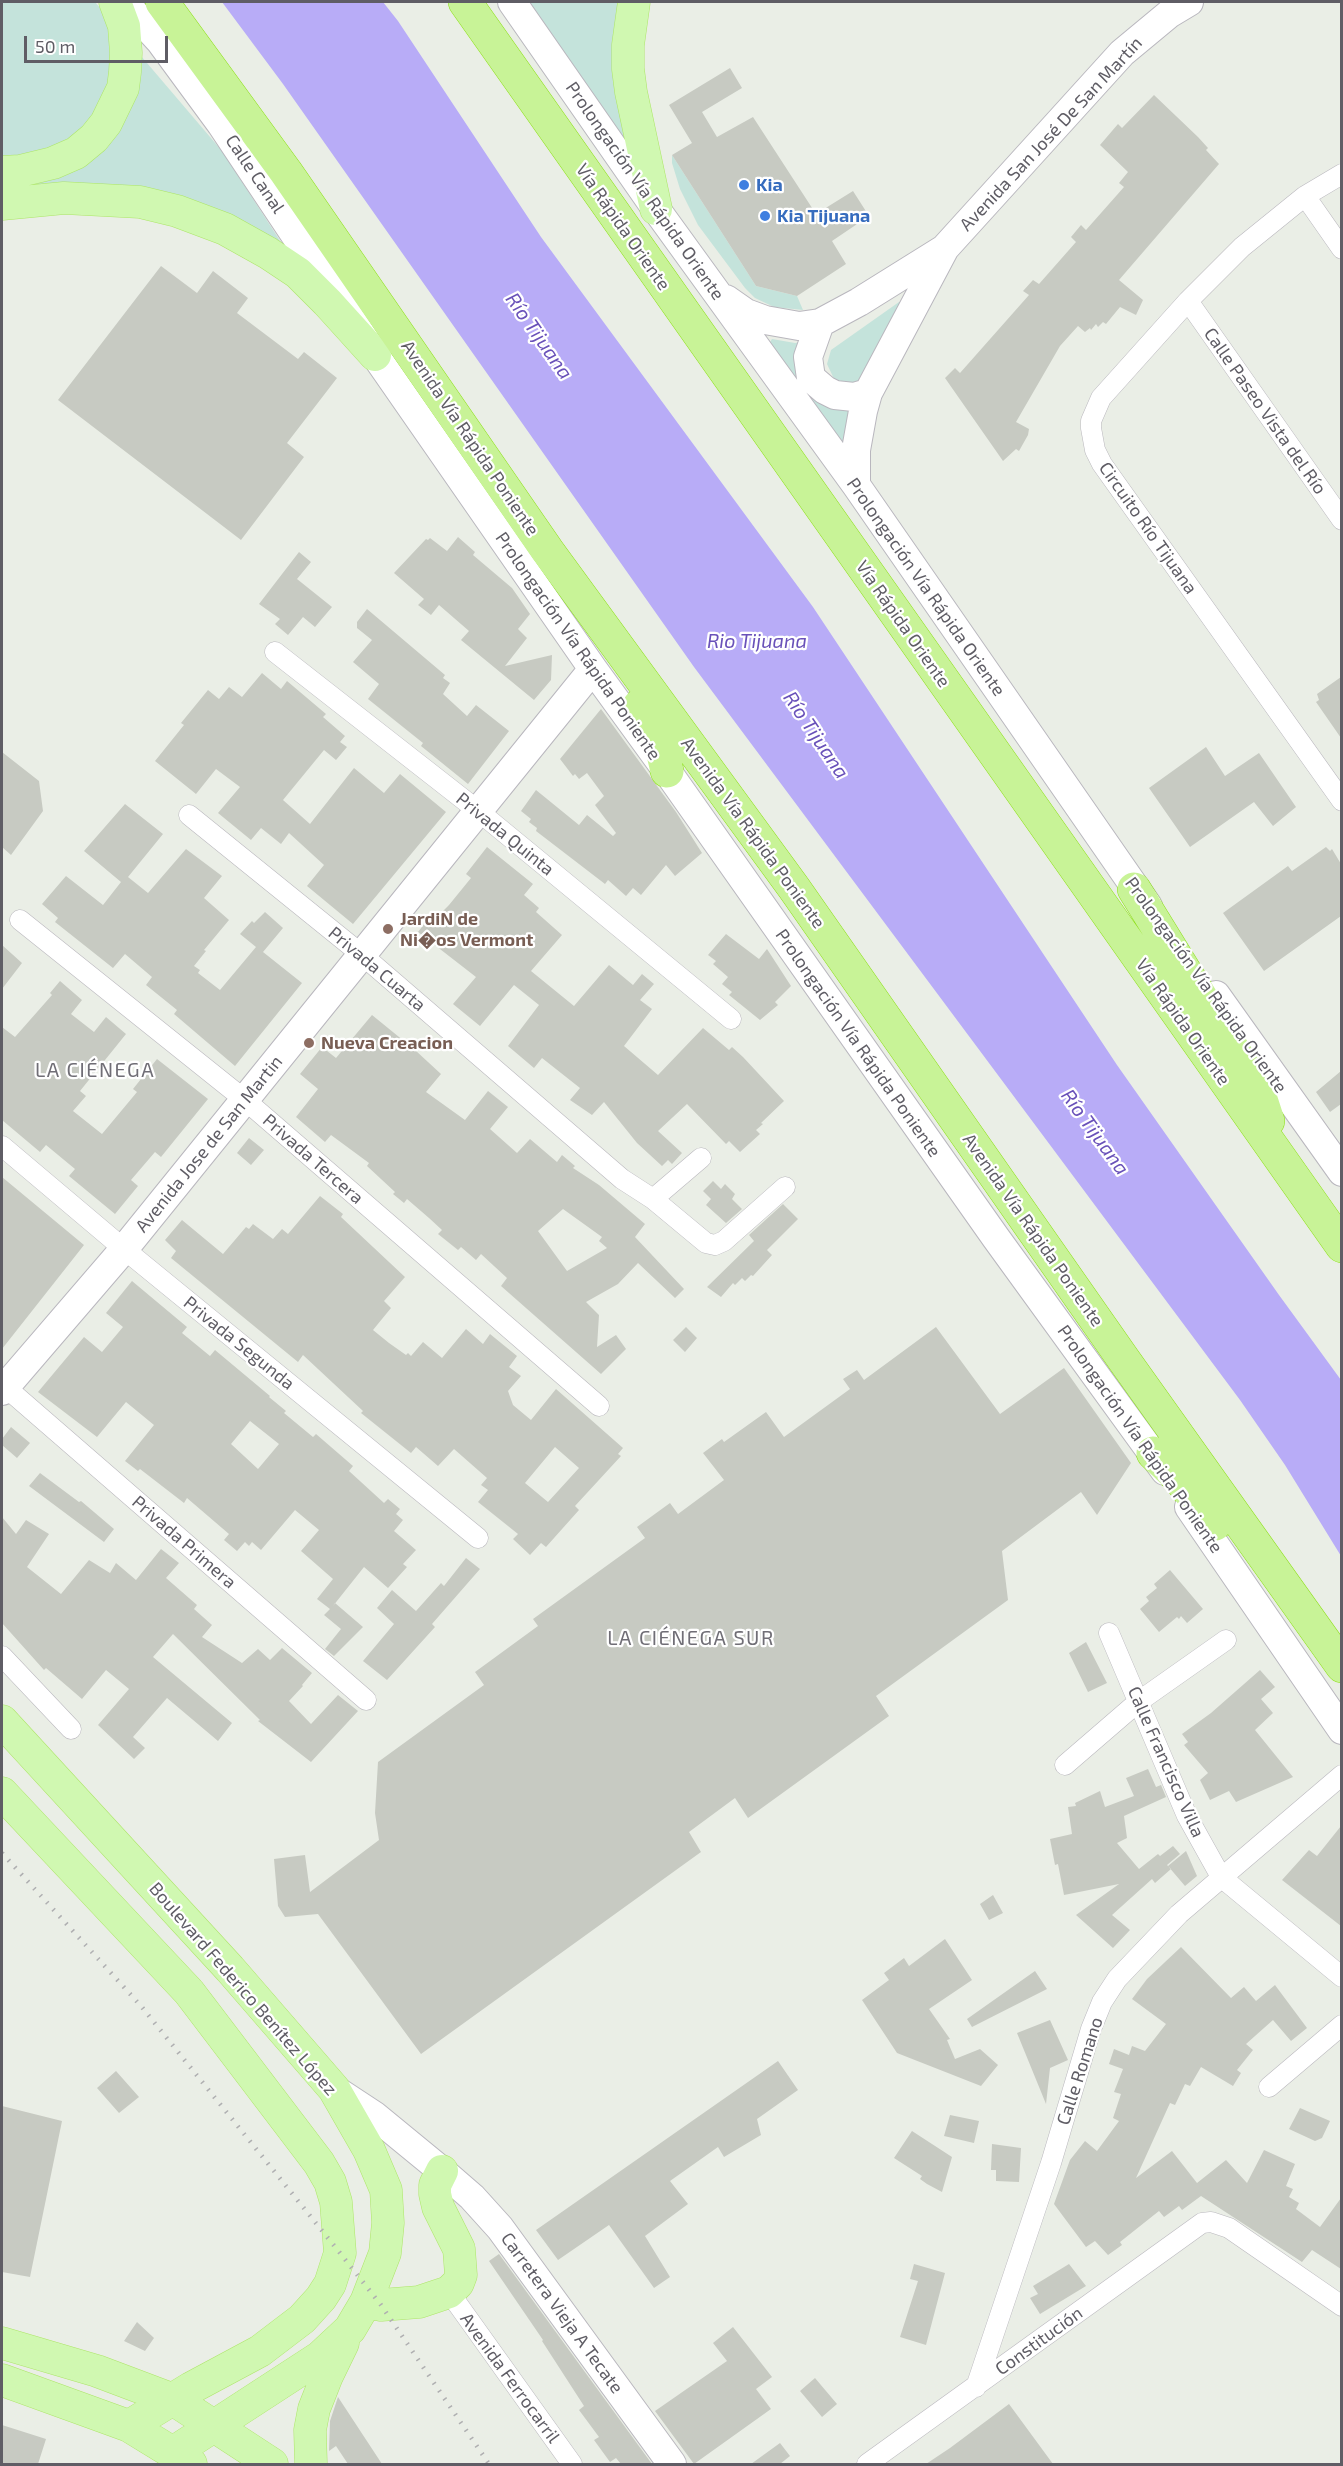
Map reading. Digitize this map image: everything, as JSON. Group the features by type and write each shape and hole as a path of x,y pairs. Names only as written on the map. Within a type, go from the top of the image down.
{"highway":[{"name":"Avenida Vía Rápida Poniente","path":"162,2 286,172 547,550 794,888 1340,1664"},
{"name":"Vía Rápida Oriente","path":"465,2 1341,1246"},
{"path":"547,550 561,587 578,617 660,741 668,771"},
{"path":"1134,889 1258,1090 1280,1160"},
{"path":"1153,1453 1179,1478 1289,1619 1310,1640 1340,1664"}],"main road":[{"path":"2,172 20,171 53,163 76,153 94,138 112,115 123,88 126,53 124,26 115,2"},
{"name":"Calle Canal","path":"124,2 160,41 221,124 375,355"},
{"name":"Prolongación Vía Rápida Oriente","path":"512,2 657,209 856,485 1134,889 1209,985 1341,1172"},
{"path":"634,2 628,45 628,69 657,209"},
{"name":"Avenida San José De San Martín","path":"856,485 857,440 868,393 945,248 1122,53 1169,14 1188,2"},
{"path":"2,204 64,198 140,202 177,211 225,229 268,253 297,273 375,355"},
{"name":"Avenida San José De San Martín","path":"820,323 859,302 945,248"},
{"path":"719,295 746,313 765,320 799,326 820,323 808,357 811,378 825,390 835,394 854,396 868,393"},
{"name":"Prolongación Vía Rápida Poniente","path":"375,355 593,669 668,771 982,1219 1153,1453 1341,1730"},
{"name":"Avenida Jose de San Martin","path":"3,1388 124,1249 593,669"},
{"name":"Boulevard Federico Benítez López","path":"2,1721 230,1969 334,2089 369,2150 386,2190 388,2223 385,2253 366,2302 350,2329 320,2357 214,2425 182,2458"},
{"path":"2,1793 189,1992 319,2163 330,2182 336,2202 340,2253 330,2284 302,2319 261,2351 191,2388 129,2427"},
{"name":"Carretera Vieja A Tecate","path":"334,2089 375,2116 442,2171 472,2197 500,2228 672,2464"},
{"path":"366,2302 381,2304 420,2302 449,2292 458,2283 461,2263 459,2249 438,2207 435,2194 435,2185 442,2171"},
{"path":"311,2464 310,2436 314,2409 350,2329"},
{"path":"2,2343 107,2375 174,2400 272,2464"},
{"path":"2,2380 129,2427 182,2458"}],"street":[{"name":"Circuito Río Tijuana","path":"1341,174 1305,196 1242,247 1188,301 1101,398 1091,421 1091,438 1095,450 1109,473 1341,801"},
{"path":"1305,196 1341,249"},
{"name":"Calle Paseo Vista del Río","path":"1188,301 1341,520"},
{"name":"Privada Quinta","path":"276,652 477,810 731,1019"},
{"name":"Privada Cuarta","path":"189,815 361,954 622,1179 653,1200 706,1243 715,1245 724,1241 785,1187"},
{"name":"Privada Tercera","path":"20,920 245,1100 599,1406"},
{"name":"Privada Segunda","path":"2,1146 124,1249 478,1538"},
{"path":"653,1200 701,1158"},
{"name":"Privada Primera","path":"3,1388 366,1700"},
{"name":"Calle Francisco Villa","path":"1109,1633 1187,1816 1221,1877 1341,1977"},
{"path":"1065,1765 1138,1702 1226,1640"},
{"path":"2,1656 71,1729"},
{"name":"Calle Romano","path":"976,2387 1051,2163 1091,2029 1102,2002 1117,1979 1179,1914 1341,1774"},
{"path":"1269,2087 1341,2025"},
{"name":"Constitución","path":"867,2464 1195,2227 1211,2222 1229,2228 1341,2306"},
{"name":"Avenida Ferrocarril","path":"449,2292 572,2464"}],"shaded area":[{"path":"2,2 95,2 222,151 286,250 211,211 2,193"},
{"path":"526,2 628,2 637,159"},
{"path":"672,155 756,286 797,296 803,310 774,307 755,298 745,288 698,225 680,189 672,163"},
{"path":"899,302 904,303 871,375 849,387 835,381 827,364 831,350"},
{"path":"772,339 795,343 809,341 806,347 849,408 847,452 770,342"}],"water":[{"name":"Rio Tijuana","path":"222,2 383,2 398,21 541,237 813,607 1117,1065 1341,1380 1341,1556 1285,1465 1240,1400 694,667 283,84"}],"building":[{"name":"Kia","path":"730,68 742,88 702,112 717,137 753,117 816,214 853,191 869,216 832,241 846,264 797,296 756,286 672,155 692,143 669,105"},
{"path":"1154,95 1198,137 1219,164 1119,280 1143,300 1136,315 1120,307 1106,324 1103,322 1098,327 1096,324 1091,330 1090,328 1085,332 1078,326 1060,346 1016,422 1029,429 1028,435 1019,451 1016,449 1003,461 945,378 955,368 960,373 1029,295 1023,291 1033,280 1039,284 1076,242 1071,237 1081,225 1086,230 1124,187 1119,183 1128,172 1100,145 1118,124 1122,128"},
{"path":"161,266 197,293 213,271 248,298 237,313 298,359 304,352 337,378 287,443 304,457 241,540 58,400"},
{"path":"458,537 475,552 473,555 512,588 530,614 518,629 527,638 505,666 552,655 551,680 534,700 461,640 469,631 439,605 431,615 418,605 424,599 394,573 426,539 430,538 447,551"},
{"path":"299,552 311,562 297,579 332,607 315,627 303,617 288,635 275,624 280,619 259,604"},
{"path":"367,609 445,675 443,678 450,683 443,694 467,716 476,705 509,731 468,784 421,746 423,743 368,699 379,684 353,662 372,640 357,628 357,622"},
{"path":"262,673 281,689 287,681 326,714 323,717 345,736 340,742 347,747 336,760 324,750 283,800 310,824 354,768 384,793 400,774 446,812 353,924 307,886 324,865 289,833 281,844 261,828 251,840 218,813 240,787 216,769 196,794 155,761 184,725 181,723 208,690 219,699 229,687 242,697"},
{"path":"1341,677 1341,738 1316,702 1319,700 1317,694"},
{"path":"601,709 676,812 702,853 675,876 666,865 641,895 633,888 626,896 608,880 605,884 536,831 537,828 529,822 531,819 521,811 536,790 579,825 587,815 613,836 616,833 595,805 604,796 587,773 579,779 575,774 573,776 560,759"},
{"path":"1206,747 1225,776 1259,753 1296,807 1273,826 1254,802 1190,847 1149,788"},
{"path":"2,752 39,781 43,811 11,855 2,847"},
{"path":"125,804 163,834 128,877 148,893 186,849 222,876 204,898 229,920 194,966 200,970 198,973 220,990 256,947 240,934 252,921 254,923 265,912 283,928 263,952 302,983 235,1066 174,1014 177,1010 146,985 152,977 125,954 113,968 55,922 58,918 42,904 66,876 103,905 121,882 84,851"},
{"path":"487,847 533,884 524,895 539,908 536,912 562,935 531,971 574,1006 609,965 633,985 642,974 654,984 640,1000 652,1009 624,1046 658,1075 703,1028 729,1050 732,1047 784,1101 761,1123 763,1124 756,1130 760,1134 740,1152 729,1141 726,1144 687,1104 658,1131 682,1153 672,1164 668,1160 662,1166 637,1143 604,1102 592,1115 570,1100 580,1088 542,1058 534,1068 508,1046 539,1005 514,985 480,1026 453,1004 476,977 418,932 432,914 436,918 449,905 471,878 466,874"},
{"path":"1326,847 1330,851 1332,849 1341,864 1341,916 1264,971 1223,913 1288,866 1292,871"},
{"path":"726,934 759,959 767,949 791,986 775,1002 778,1005 760,1020 729,995 732,992 722,984 728,977 713,964 716,961 708,955"},
{"path":"2,945 22,963 2,989"},
{"path":"60,981 82,1000 71,1014 94,1032 106,1017 126,1034 80,1091 86,1096 73,1111 102,1134 137,1092 133,1089 157,1059 208,1099 161,1157 155,1152 131,1180 138,1186 115,1214 69,1176 75,1169 46,1145 40,1152 2,1120 2,1027 15,1037 52,995 50,993"},
{"path":"372,1015 441,1074 426,1092 465,1120 488,1091 508,1107 490,1129 517,1153 530,1139 557,1162 562,1155 575,1166 573,1168 599,1185 645,1224 635,1237 684,1289 675,1298 638,1263 618,1284 586,1302 599,1315 597,1347 616,1335 626,1349 601,1374 501,1286 507,1278 481,1254 476,1260 461,1247 458,1250 438,1234 442,1230 407,1199 404,1203 393,1194 395,1192 367,1166 369,1163 331,1135 325,1142 296,1117 318,1089 300,1074 322,1047 336,1058","holes":["563,1209 602,1237 599,1241 607,1248 567,1271 538,1231"]},
{"path":"1341,1071 1341,1104 1330,1112 1316,1092"},
{"path":"249,1138 264,1150 251,1165 237,1153"},
{"path":"2,1177 84,1245 2,1349"},
{"path":"713,1181 721,1189 725,1184 735,1194 732,1199 742,1209 726,1223 706,1205 711,1199 703,1191"},
{"path":"320,1196 343,1214 341,1217 405,1277 384,1301 391,1308 373,1330 406,1355 408,1353 411,1356 423,1342 442,1358 466,1329 483,1344 490,1334 517,1356 509,1367 521,1376 508,1391 513,1405 531,1420 556,1389 623,1448 618,1454 621,1456 575,1506 579,1510 546,1547 541,1543 530,1555 513,1539 518,1534 478,1502 488,1490 481,1485 487,1478 454,1449 438,1466 416,1447 411,1453 361,1413 363,1411 303,1355 298,1362 171,1258 176,1251 165,1240 182,1220 223,1254 246,1227 249,1229 253,1224 273,1239 282,1229 288,1234","holes":["555,1447 579,1468 548,1502 525,1483"]},
{"path":"783,1204 798,1219 767,1250 772,1255 753,1276 751,1275 745,1281 742,1278 735,1285 733,1283 721,1297 707,1287 754,1241 749,1235"},
{"path":"132,1281 187,1327 182,1333 210,1356 215,1350 270,1396 286,1411 284,1413 313,1437 316,1434 353,1466 349,1471 384,1503 388,1499 400,1509 396,1514 403,1520 394,1531 416,1550 403,1564 407,1567 388,1588 364,1567 335,1603 363,1627 334,1656 325,1649 341,1629 324,1615 330,1609 317,1599 333,1579 301,1551 319,1530 295,1510 261,1550 252,1542 249,1546 245,1542 237,1551 224,1540 229,1534 187,1498 184,1503 140,1469 138,1471 125,1461 154,1425 126,1402 97,1437 38,1392 84,1337 102,1352 123,1327 106,1313","holes":["250,1421 279,1444 258,1469 231,1444"]},
{"path":"686,1327 697,1338 685,1352 673,1340"},
{"path":"936,1327 1000,1414 1064,1368 1131,1463 1097,1515 1081,1492 1002,1551 1008,1600 876,1696 889,1716 748,1818 735,1798 689,1832 701,1852 421,2054 318,1914 285,1917 278,1906 274,1859 305,1855 310,1892 379,1840 375,1813 378,1762 484,1685 475,1672 538,1626 533,1619 645,1538 637,1527 670,1503 678,1514 724,1480 703,1453 722,1439 724,1442 766,1412 784,1437 850,1389 843,1379 857,1370 864,1380"},
{"path":"11,1427 30,1443 17,1458 2,1445 2,1439"},
{"path":"40,1473 79,1502 81,1501 114,1529 104,1542 29,1486"},
{"path":"2,1517 16,1534 26,1520 49,1534 27,1567 61,1594 89,1560 110,1573 116,1563 136,1580 161,1549 179,1563 166,1578 197,1605 194,1609 212,1625 202,1637 242,1663 258,1649 270,1660 282,1648 312,1673 289,1701 311,1724 338,1695 358,1711 311,1762 258,1721 260,1720 173,1634 153,1657 232,1723 218,1741 167,1698 133,1737 145,1748 134,1759 98,1725 129,1689 106,1670 82,1699 46,1668 44,1670 2,1623"},
{"path":"466,1558 480,1569 432,1624 435,1627 387,1680 363,1661 394,1624 377,1608 392,1590 416,1611 441,1583 444,1586"},
{"path":"1170,1570 1203,1609 1187,1623 1181,1616 1179,1619 1177,1617 1159,1632 1140,1609 1149,1601 1146,1597 1157,1588 1154,1584"},
{"path":"1086,1642 1107,1683 1088,1692 1069,1653"},
{"path":"1260,1670 1275,1687 1261,1699 1273,1713 1255,1730 1293,1777 1236,1802 1229,1791 1210,1800 1200,1780 1208,1773 1184,1745 1188,1742 1182,1734 1211,1713"},
{"path":"1148,1769 1156,1787 1161,1785 1166,1797 1124,1816 1127,1838 1117,1843 1139,1869 1173,1846 1180,1854 1167,1865 1171,1869 1155,1883 1152,1879 1112,1915 1130,1930 1113,1948 1076,1915 1119,1884 1064,1895 1050,1839 1072,1834 1068,1807 1076,1806 1075,1803 1100,1791 1105,1807 1134,1796 1126,1778"},
{"path":"1341,1826 1341,1926 1282,1880 1309,1850 1317,1856"},
{"path":"1186,1851 1197,1876 1185,1886 1168,1866"},
{"path":"993,1895 1003,1913 989,1920 980,1904"},
{"path":"945,1939 972,1980 929,2009 950,2039 947,2040 955,2059 980,2049 998,2065 981,2086 897,2053 862,2000 889,1980 884,1973 904,1958 909,1966"},
{"path":"1181,1947 1231,1998 1244,1987 1256,2001 1275,1985 1307,2028 1291,2041 1273,2020 1246,2044 1253,2050 1237,2070 1241,2073 1233,2086 1201,2067 1190,2086 1185,2084 1175,2105 1170,2103 1136,2178 1172,2151 1197,2183 1226,2160 1247,2183 1264,2150 1295,2164 1286,2186 1293,2189 1289,2197 1299,2203 1296,2209 1320,2227 1341,2198 1341,2269 1312,2250 1302,2262 1201,2196 1182,2210 1179,2206 1164,2217 1159,2211 1120,2242 1122,2245 1108,2255 1095,2241 1086,2247 1054,2204 1070,2160 1085,2141 1097,2151 1119,2121 1113,2118 1121,2094 1114,2092 1123,2069 1109,2064 1114,2049 1129,2055 1132,2046 1145,2051 1166,2024 1132,1999 1147,1979"},
{"path":"1035,1971 1047,1989 972,2027 967,2019"},
{"path":"1050,2020 1068,2060 1050,2068 1046,2104 1017,2033"},
{"path":"778,2061 798,2090 757,2119 761,2135 724,2157 718,2147 670,2181 688,2204 645,2236 670,2277 654,2288 609,2225 558,2260 536,2230"},
{"path":"116,2071 139,2097 119,2113 97,2088"},
{"path":"2,2106 62,2121 30,2277 2,2272"},
{"path":"1300,2108 1330,2121 1322,2138 1315,2141 1289,2129"},
{"path":"950,2115 979,2121 974,2143 944,2136"},
{"path":"912,2131 952,2157 942,2192 927,2184 920,2179 922,2176 894,2158"},
{"path":"992,2144 1021,2148 1019,2182 996,2181 996,2170 991,2170"},
{"path":"499,2254 652,2464 621,2464 616,2458 610,2462 594,2440 599,2437 579,2410 584,2406 543,2340 489,2261"},
{"path":"914,2264 945,2273 926,2345 900,2337 918,2281 910,2279"},
{"path":"1069,2264 1086,2286 1040,2314 1030,2298 1038,2294 1033,2286"},
{"path":"137,2322 154,2338 145,2351 124,2341"},
{"path":"733,2327 772,2377 756,2389 771,2409 694,2464 655,2411 727,2361 713,2343"},
{"path":"815,2378 837,2404 822,2417 800,2391"},
{"path":"338,2397 382,2464 348,2464 336,2446 329,2451 330,2421"},
{"path":"1009,2404 1053,2464 926,2464 950,2448"},
{"path":"2,2425 46,2439 38,2464 2,2464"},
{"path":"780,2443 790,2456 780,2464 751,2464"}],"railway":[{"path":"2,1853 141,2006 340,2253 381,2305 489,2464"}],"place":[{"name":"Kia","path":"744,185"},
{"name":"Kia Tijuana","path":"765,216"},
{"name":"JardiN de Ni�os Vermont","path":"388,929"},
{"name":"Nueva Creacion","path":"309,1043"}],"district":[{"name":"LA CIÉNEGA","path":"95,1070"},
{"name":"LA CIÉNEGA SUR","path":"691,1638"}],"water label":[{"name":"Río Tijuana","path":"539,336"},
{"name":"Río Tijuana","path":"816,735"},
{"name":"Río Tijuana","path":"1095,1132"}]}
